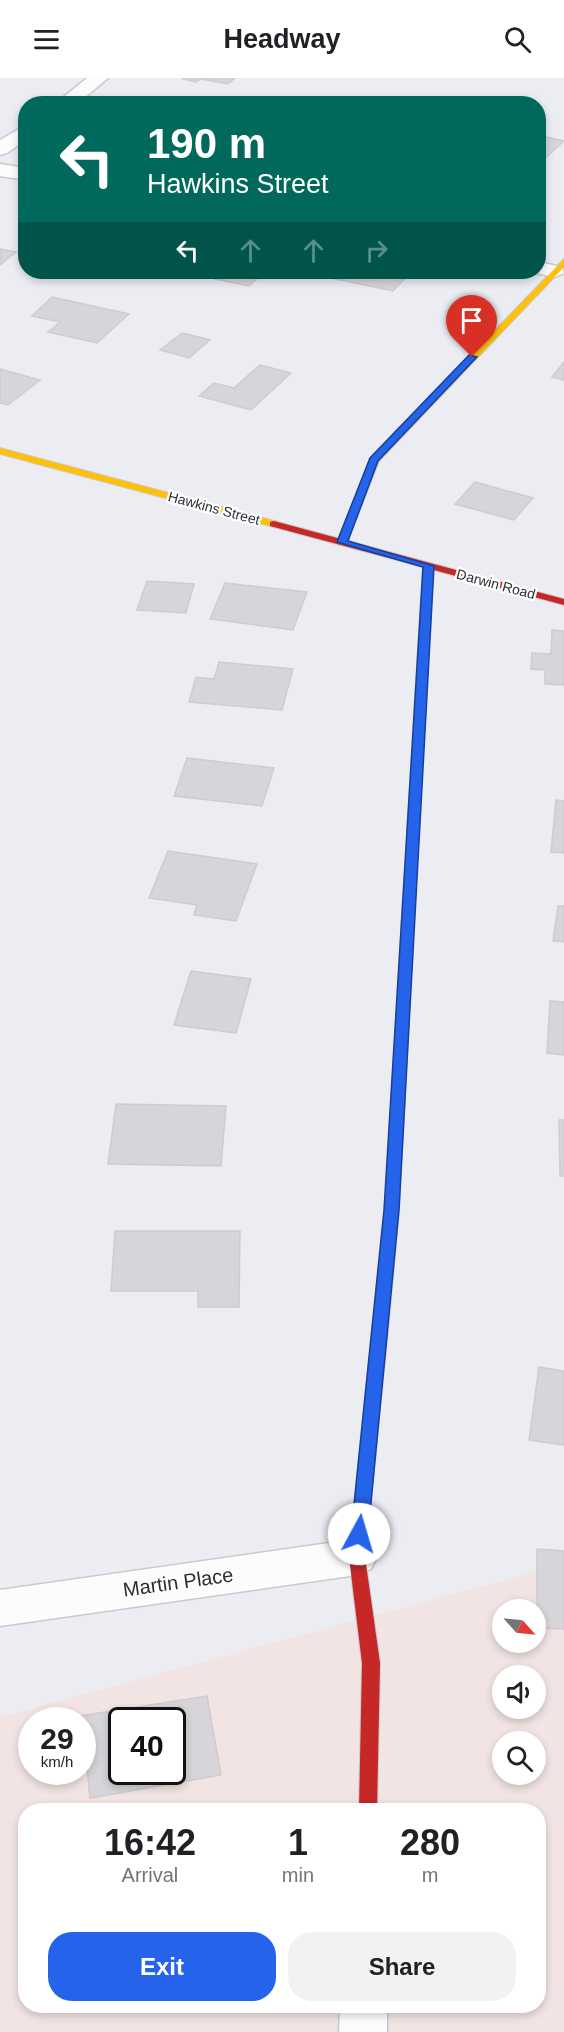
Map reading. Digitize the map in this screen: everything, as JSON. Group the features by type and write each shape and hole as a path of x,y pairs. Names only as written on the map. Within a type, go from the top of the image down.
{"street":[{"path":"75,96 99,78"},
{"path":"0,149 18,137"},
{"path":"0,170 18,173"},
{"path":"342,542 374,460 541,279"},
{"name":"Hawkins Street","path":"0,450 429,566"},
{"path":"368,1803 371,1662 357,1557 392,1210 429,566"},
{"name":"Darwin Road","path":"429,566 564,602"},
{"name":"Martin Place","path":"0,1608 357,1557"},
{"path":"363,2032 364,2013"}],"shaded area":[{"path":"564,1564 564,2032 0,2032 0,1717 18,1712 18,1785 96,1785 96,1707 37,1707"}],"building":[{"path":"235,78 228,84 201,79 196,82 183,79"},
{"path":"546,137 564,141 546,157"},
{"path":"0,249 16,252 0,265"},
{"path":"215,279 256,279 249,286"},
{"path":"336,279 404,279 393,291"},
{"path":"52,297 129,314 97,343 48,332 60,322 32,316"},
{"path":"182,333 210,340 189,358 160,350"},
{"path":"564,362 564,380 552,377"},
{"path":"260,365 291,373 251,410 199,396 214,383 234,388"},
{"path":"0,369 40,380 8,405 0,403"},
{"path":"475,482 533,498 514,520 455,504"},
{"path":"147,581 194,584 186,613 137,610"},
{"path":"225,583 307,592 293,630 210,619"},
{"path":"552,630 564,631 564,685 545,684 545,670 531,669 532,653 551,654"},
{"path":"219,662 293,669 282,710 189,702 196,677 214,679"},
{"path":"187,758 274,768 262,806 174,796"},
{"path":"556,800 564,801 564,853 551,852"},
{"path":"168,851 257,864 236,921 194,915 197,905 149,898"},
{"path":"558,906 564,906 564,942 553,941"},
{"path":"191,971 251,979 236,1033 174,1025"},
{"path":"550,1001 564,1002 564,1055 547,1053"},
{"path":"116,1104 226,1106 221,1166 108,1164"},
{"path":"559,1120 564,1120 564,1176 560,1176"},
{"path":"115,1231 240,1231 239,1307 198,1307 198,1291 111,1291"},
{"path":"539,1367 564,1371 564,1445 529,1440"},
{"path":"537,1549 564,1551 564,1629 546,1628 546,1599 537,1599"},
{"path":"207,1696 221,1775 186,1781 186,1707 137,1707"},
{"path":"108,1712 108,1785 164,1785 90,1798 89,1785 96,1785 96,1713"}],"traffic: fast":[{"path":"408,917 428,566"}],"traffic: slow":[{"path":"342,542 374,460 564,262"},
{"path":"0,451 274,524"},
{"path":"380,1330 392,1210 408,917"}],"traffic: jam":[{"path":"274,524 564,602"},
{"path":"368,1803 371,1663 357,1557 380,1330"}],"route":[{"path":"359,1534 392,1210 429,566 342,542 374,460 472,357"}]}
